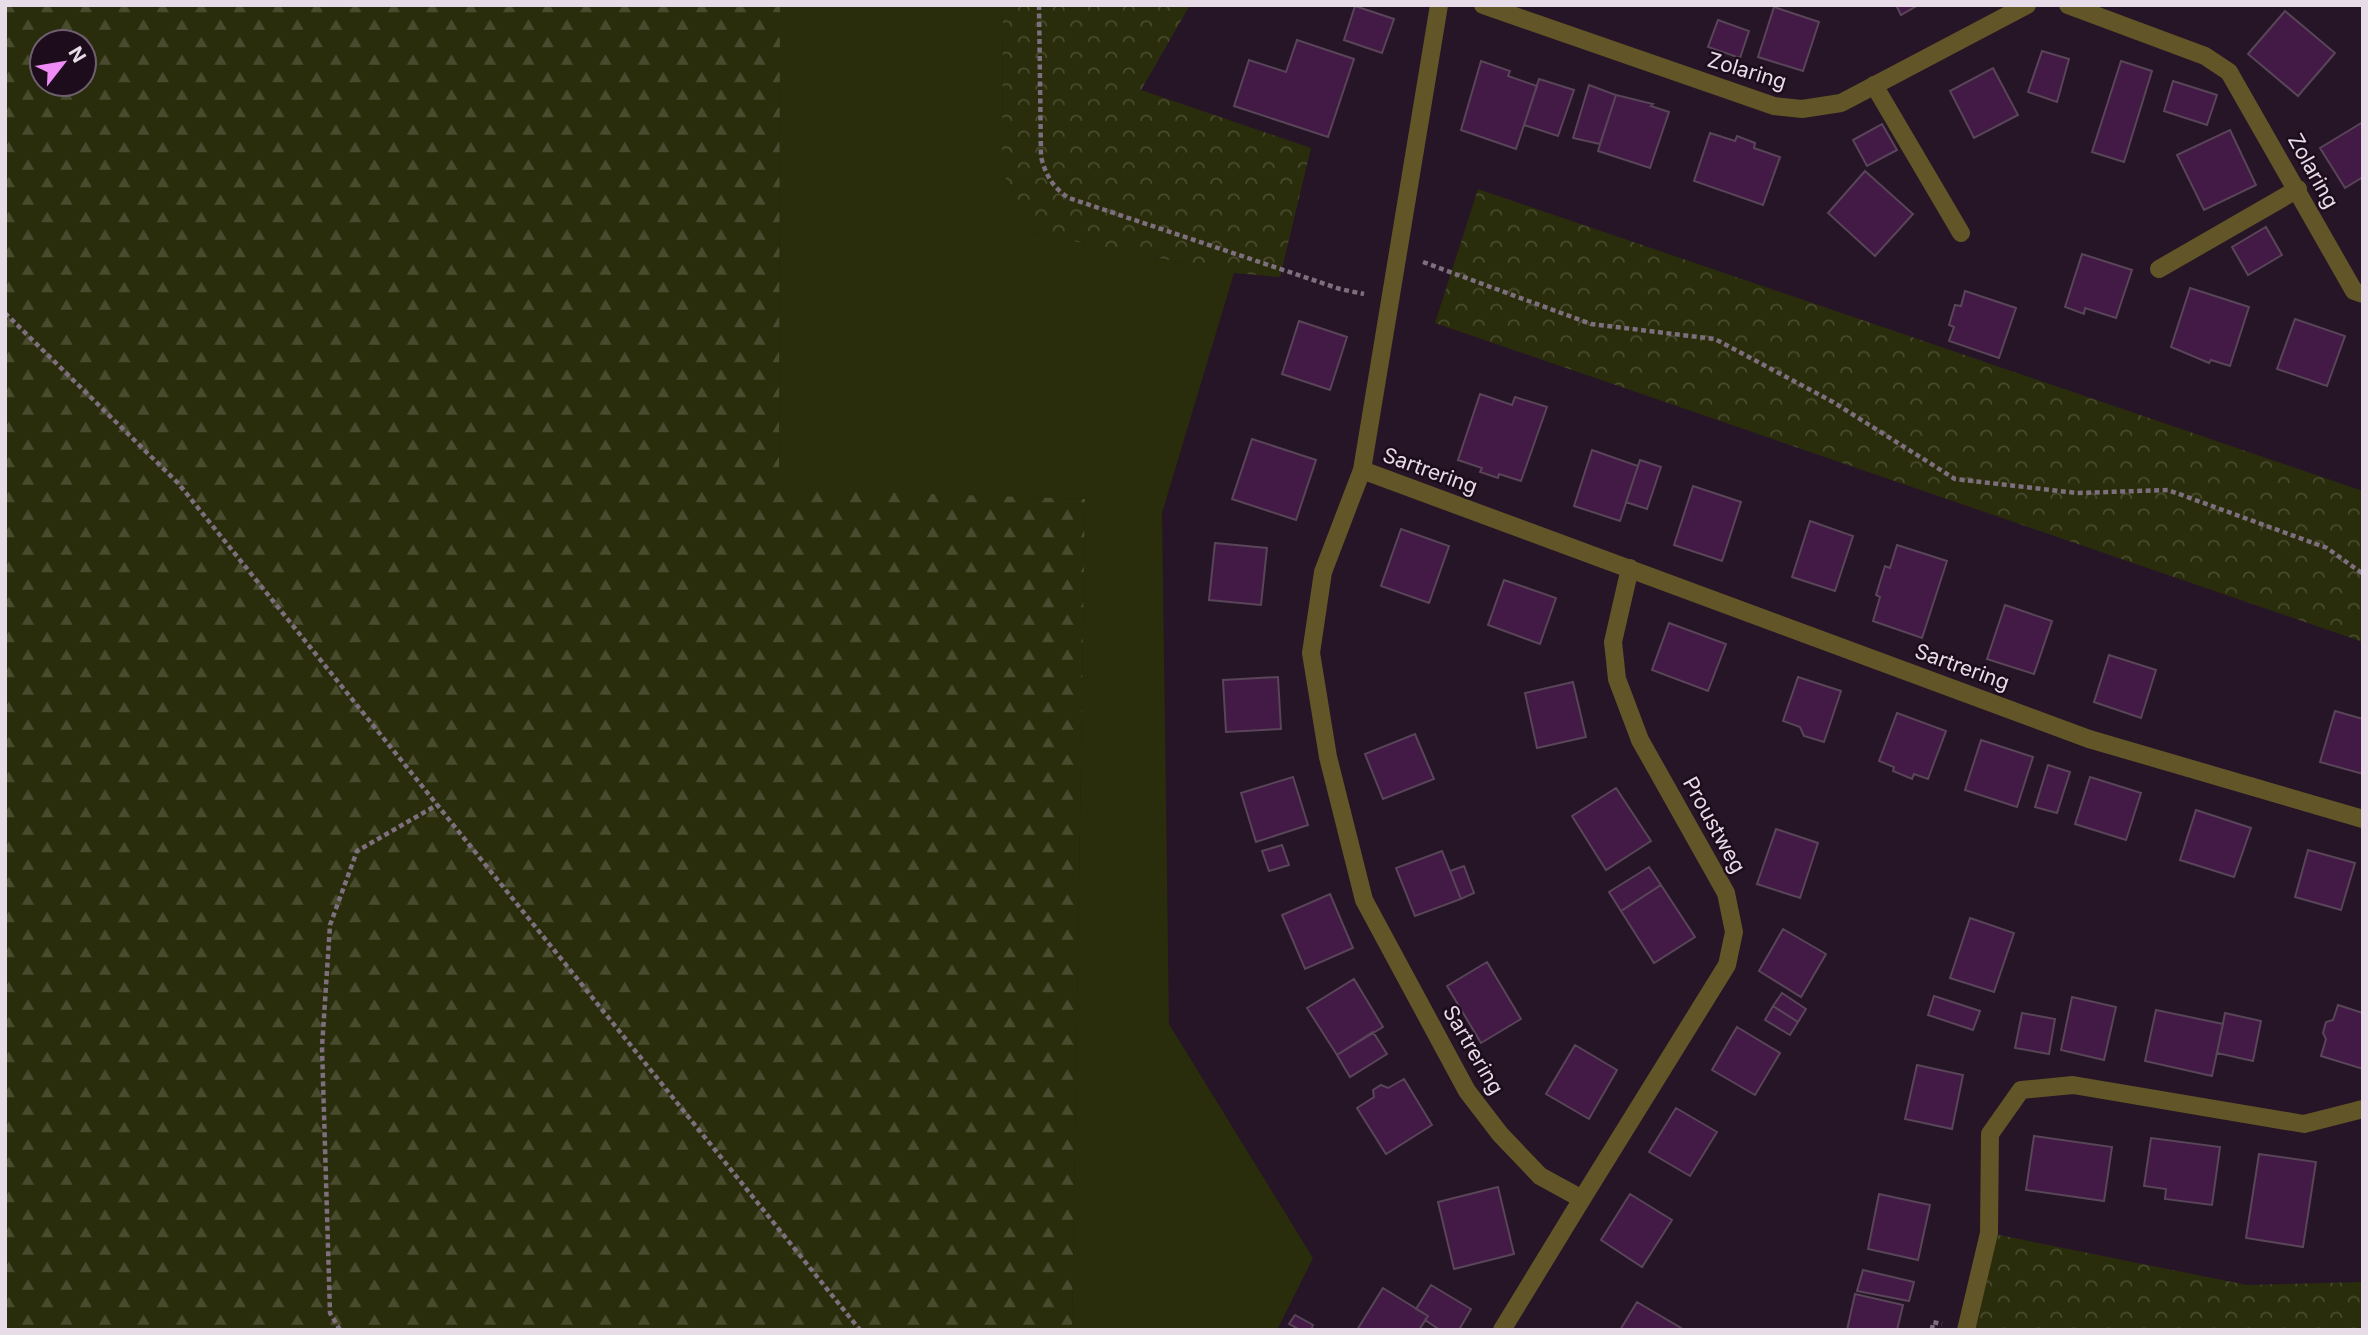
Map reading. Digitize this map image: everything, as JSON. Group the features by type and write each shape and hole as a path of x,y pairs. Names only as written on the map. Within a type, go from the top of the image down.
{"street":[{"path":"1362,470 1439,5"},
{"name":"Zolaring","path":"1483,5 1774,106 1802,109 1840,103 2027,5"},
{"name":"Zolaring","path":"2067,5 2205,56 2229,72 2354,291 2363,295"},
{"path":"1874,85 1961,233"},
{"path":"2159,269 2298,189"},
{"name":"Sartrering","path":"1582,1199 1540,1175 1500,1134 1467,1091 1364,900 1328,757 1311,653 1323,572 1362,470 2089,739 2363,819"},
{"name":"Proustweg","path":"1582,1199 1727,965 1734,932 1726,893 1640,740 1617,679 1613,642 1630,568"},
{"path":"1966,1330 1989,1233 1990,1134 2021,1090 2073,1086 2304,1124 2363,1109"},
{"path":"1502,1330 1582,1199"}],"path":[{"path":"1039,5 1041,157 1045,174 1057,190 1069,198 1327,285 1391,299"},
{"path":"1399,254 1591,324 1715,339 1833,402 1955,479 2077,493 2168,490 2327,548 2363,574"},
{"path":"5,313 178,483 860,1330"},
{"path":"340,1330 330,1313 322,1047 330,925 357,851 437,805"}],"green space":[{"path":"5,5 780,5 779,489 1085,499 1072,1330 5,1330"},
{"path":"780,5 1003,5 1002,171 1032,233 1234,273 1162,513 1169,1024 1313,1258 1277,1330 1072,1330 1085,499 779,490"},
{"path":"1003,5 1190,5 1141,90 1311,148 1280,277 1234,273 1032,233 1002,171"},
{"path":"1478,189 2363,491 2363,642 1435,323"},
{"path":"1989,1233 2247,1285 2363,1282 2363,1330 1968,1330"}],"building":[{"path":"1896,5 1918,5 1901,15"},
{"path":"1355,6 1394,19 1382,53 1344,40"},
{"path":"1774,7 1819,22 1803,71 1758,57"},
{"path":"2285,11 2335,53 2298,96 2248,54"},
{"path":"1718,20 1749,31 1740,58 1708,47"},
{"path":"1297,40 1354,59 1328,137 1234,106 1249,60 1286,72"},
{"path":"2042,51 2069,59 2057,102 2028,92"},
{"path":"1481,61 1510,71 1508,76 1537,86 1516,149 1461,130"},
{"path":"2121,61 2152,71 2124,162 2092,152"},
{"path":"1993,68 2018,115 1974,138 1950,91"},
{"path":"1539,79 1574,90 1558,136 1524,125"},
{"path":"2173,81 2217,95 2207,125 2164,111"},
{"path":"1589,85 1616,95 1600,144 1573,138"},
{"path":"1616,95 1653,104 1651,106 1669,112 1650,168 1598,151"},
{"path":"2363,122 2363,177 2345,188 2320,148"},
{"path":"1882,124 1897,150 1867,166 1853,140"},
{"path":"2230,130 2256,185 2204,210 2177,155"},
{"path":"1710,133 1735,141 1737,136 1755,143 1754,148 1780,157 1763,205 1694,181"},
{"path":"1865,171 1913,214 1875,256 1828,213"},
{"path":"2266,227 2282,255 2248,275 2232,247"},
{"path":"2082,254 2132,270 2116,318 2085,308 2084,314 2065,307"},
{"path":"2190,288 2249,307 2230,366 2211,360 2209,363 2171,347"},
{"path":"1965,291 2016,308 1999,358 1949,341 1954,327 1949,325 1955,305 1961,306"},
{"path":"2295,319 2345,336 2327,386 2277,369"},
{"path":"1299,321 1347,337 1330,390 1282,374"},
{"path":"1480,394 1512,405 1515,397 1547,407 1521,481 1499,474 1498,478 1480,472 1482,468 1458,460"},
{"path":"1252,439 1316,460 1296,520 1232,499"},
{"path":"1592,450 1638,466 1620,521 1574,506"},
{"path":"1640,460 1661,467 1647,509 1626,502"},
{"path":"1693,486 1741,502 1722,561 1674,545"},
{"path":"1810,521 1853,536 1835,591 1792,577"},
{"path":"1401,529 1449,546 1429,603 1381,586"},
{"path":"1215,543 1267,548 1261,605 1209,600"},
{"path":"1897,545 1947,561 1922,638 1873,621 1880,597 1876,595 1885,566 1890,568"},
{"path":"1504,580 1556,598 1540,644 1488,625"},
{"path":"2005,605 2052,621 2034,674 1987,659"},
{"path":"1669,623 1726,644 1708,691 1652,670"},
{"path":"2109,655 2156,670 2141,718 2094,702"},
{"path":"1278,677 1281,729 1226,732 1223,680"},
{"path":"1798,677 1841,691 1824,742 1804,736 1800,727 1783,721"},
{"path":"1573,682 1586,737 1537,748 1525,693"},
{"path":"2335,711 2363,719 2363,774 2320,762"},
{"path":"1897,713 1946,731 1928,779 1914,774 1912,779 1879,761"},
{"path":"1415,734 1434,779 1383,799 1365,754"},
{"path":"1981,740 2033,757 2017,807 1965,790"},
{"path":"2048,765 2070,772 2057,813 2035,807"},
{"path":"1293,777 1308,825 1256,842 1241,793"},
{"path":"2090,777 2141,793 2126,840 2075,824"},
{"path":"1616,788 1651,841 1606,870 1572,816"},
{"path":"2196,810 2251,828 2234,877 2180,860"},
{"path":"1776,829 1818,843 1800,898 1757,884"},
{"path":"1282,845 1289,865 1269,871 1262,851"},
{"path":"2308,850 2355,863 2341,910 2295,897"},
{"path":"1442,851 1461,899 1415,916 1396,868"},
{"path":"1464,866 1474,893 1461,899 1450,871"},
{"path":"1649,867 1661,885 1621,911 1609,892"},
{"path":"1661,885 1695,937 1654,963 1621,911"},
{"path":"1330,894 1353,948 1305,969 1282,915"},
{"path":"1970,918 2014,933 1994,992 1950,978"},
{"path":"1783,929 1826,954 1801,997 1759,971"},
{"path":"1487,962 1521,1019 1481,1043 1447,986"},
{"path":"1354,979 1383,1027 1337,1055 1307,1008"},
{"path":"1782,993 1806,1009 1798,1022 1773,1006"},
{"path":"1934,996 1980,1011 1973,1030 1928,1015"},
{"path":"2072,997 2116,1007 2104,1060 2061,1050"},
{"path":"2338,1005 2363,1013 2363,1069 2321,1056 2326,1039 2323,1033 2326,1022 2333,1020"},
{"path":"1773,1006 1798,1022 1790,1035 1765,1020"},
{"path":"2156,1010 2223,1024 2212,1076 2145,1061"},
{"path":"2022,1013 2055,1019 2049,1054 2015,1048"},
{"path":"2225,1013 2261,1021 2253,1061 2217,1053"},
{"path":"1737,1027 1780,1053 1755,1095 1712,1070"},
{"path":"1373,1032 1387,1054 1350,1077 1337,1055"},
{"path":"1575,1045 1617,1070 1589,1119 1546,1094"},
{"path":"1917,1065 1963,1075 1952,1129 1905,1119"},
{"path":"1404,1079 1432,1125 1386,1154 1357,1108 1374,1097 1373,1090 1381,1085 1388,1088"},
{"path":"1676,1108 1717,1132 1690,1176 1649,1152"},
{"path":"2034,1136 2112,1147 2104,1201 2026,1190"},
{"path":"2151,1138 2220,1147 2212,1205 2165,1199 2166,1189 2144,1186"},
{"path":"2259,1154 2316,1162 2303,1247 2246,1238"},
{"path":"1498,1187 1514,1254 1454,1269 1438,1202"},
{"path":"1630,1194 1672,1220 1642,1267 1601,1240"},
{"path":"1879,1194 1930,1205 1918,1260 1868,1249"},
{"path":"1863,1270 1914,1282 1909,1301 1857,1291"},
{"path":"1431,1285 1471,1309 1459,1330 1440,1330 1425,1320 1428,1316 1416,1309"},
{"path":"1383,1288 1428,1316 1419,1330 1357,1330"},
{"path":"1855,1294 1903,1305 1897,1330 1847,1330"},
{"path":"1637,1302 1681,1328 1680,1330 1620,1330"},
{"path":"1295,1315 1313,1325 1311,1330 1300,1330 1289,1324"}]}
